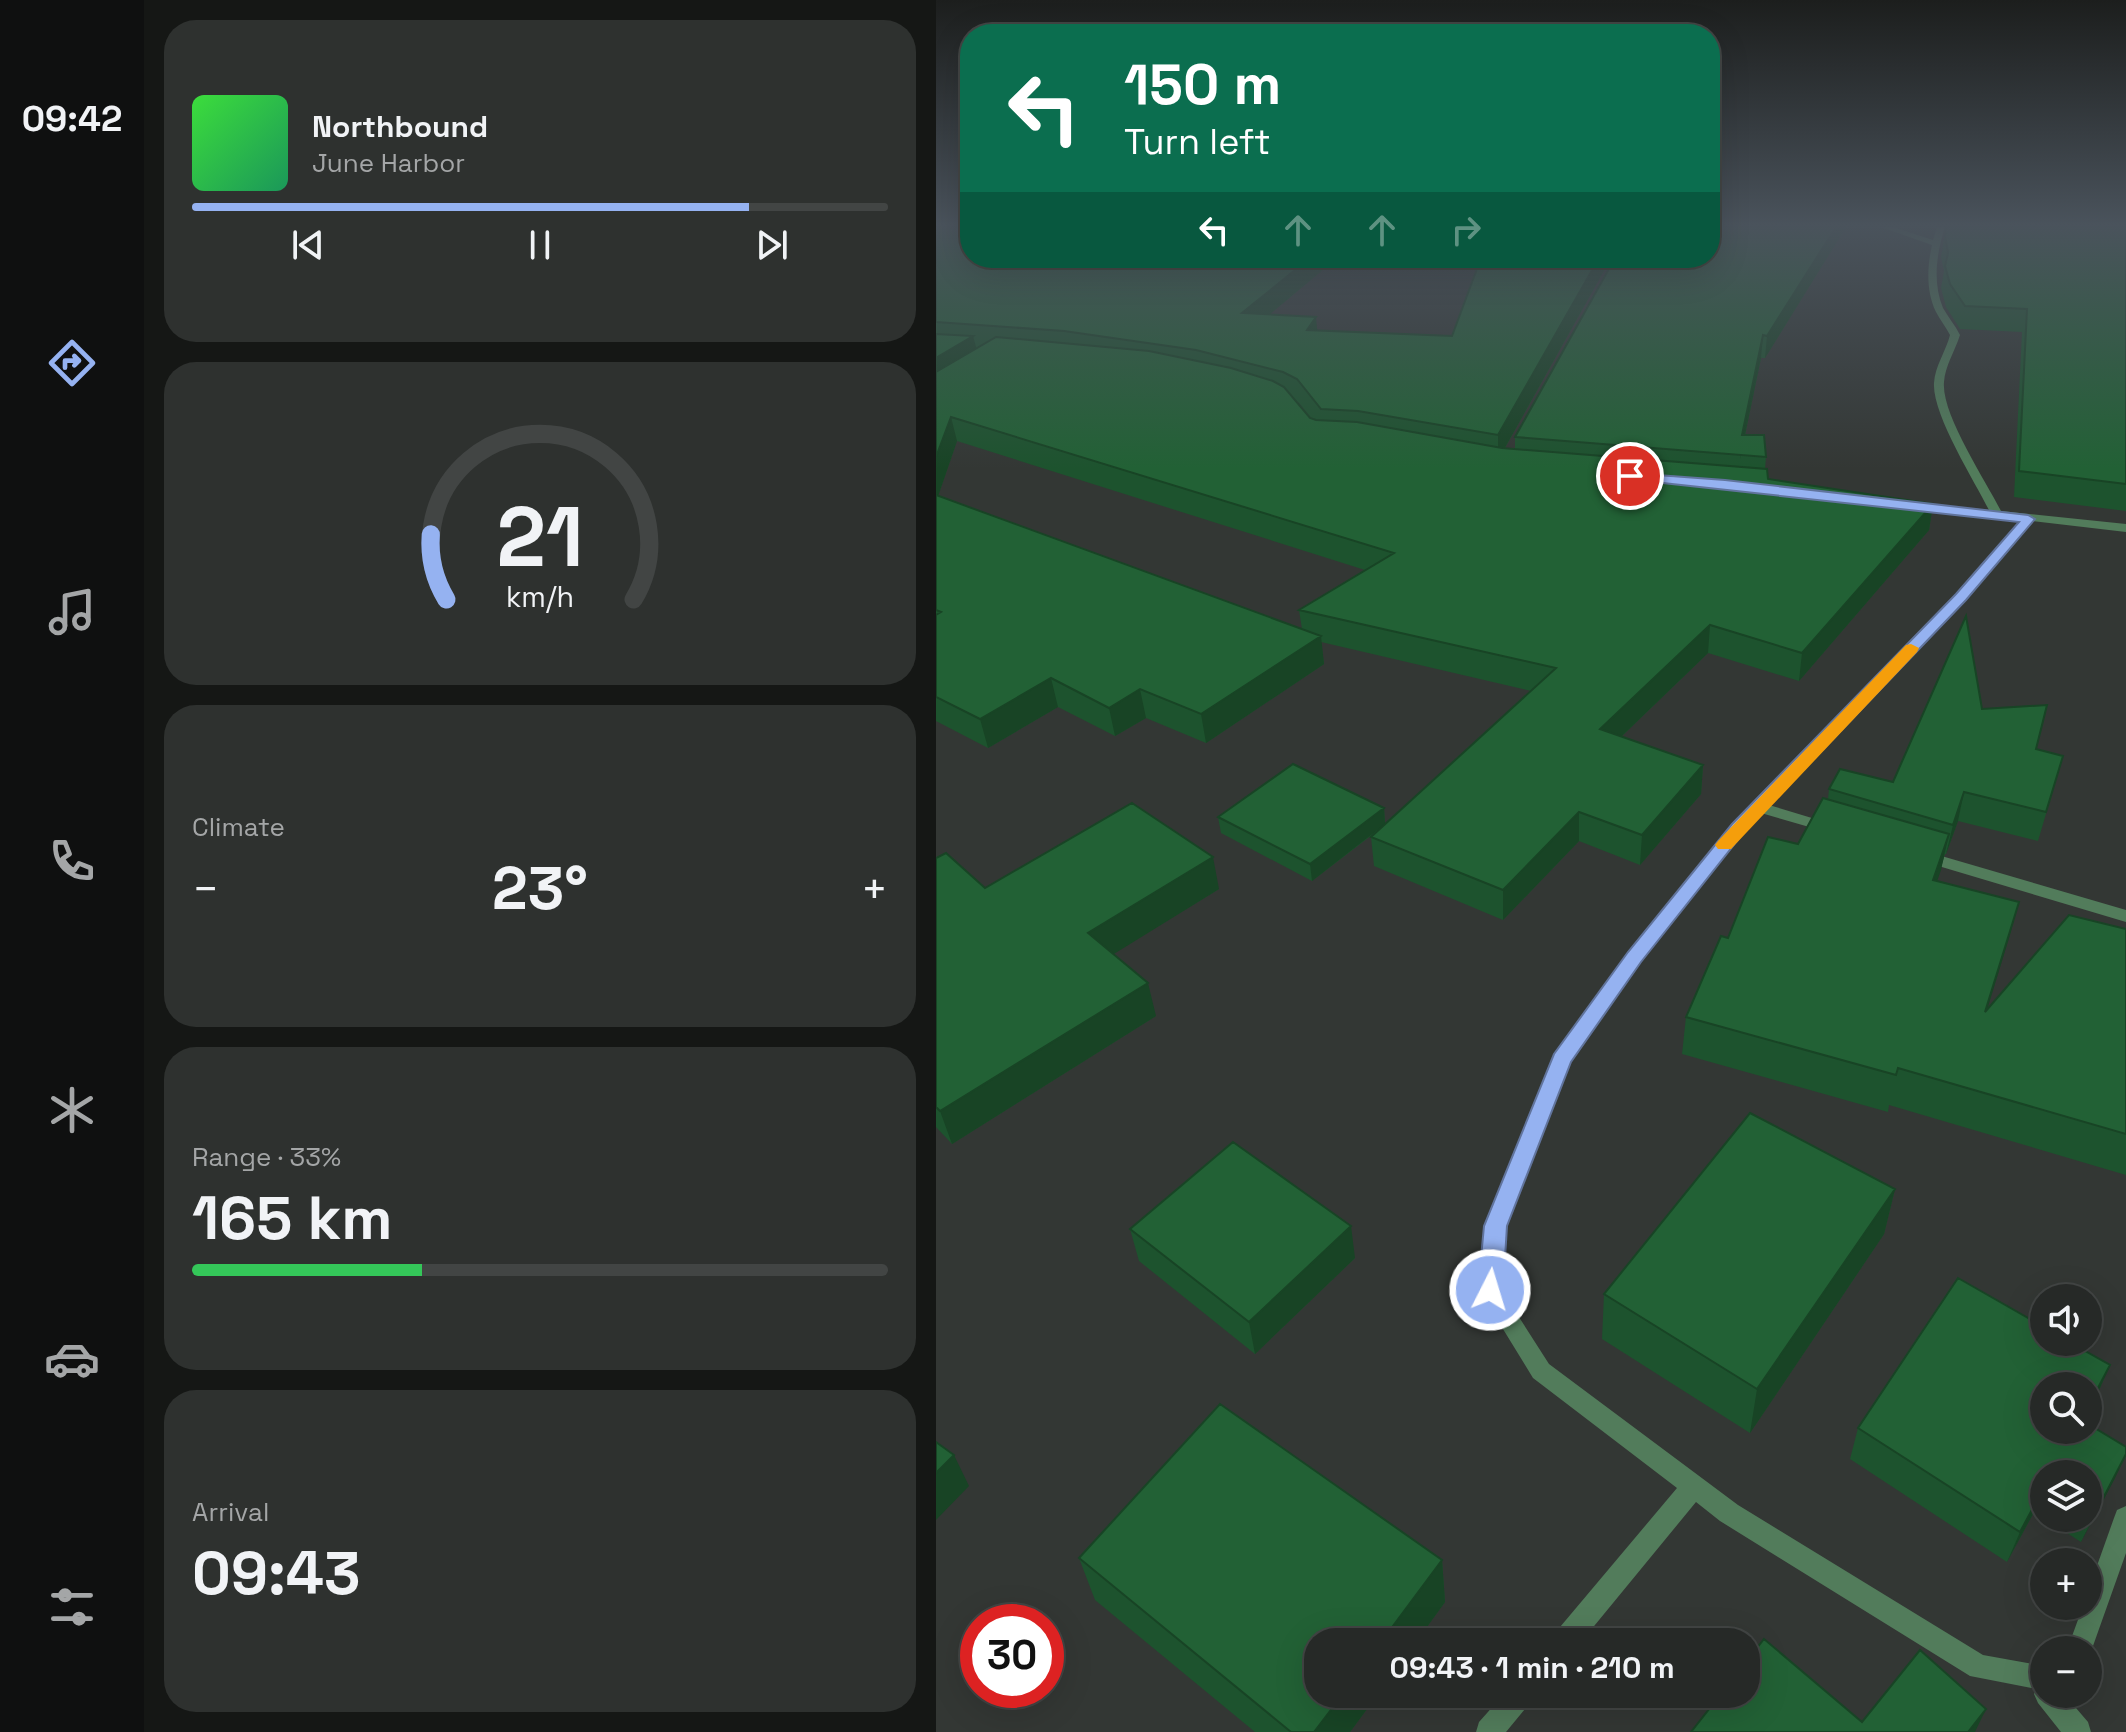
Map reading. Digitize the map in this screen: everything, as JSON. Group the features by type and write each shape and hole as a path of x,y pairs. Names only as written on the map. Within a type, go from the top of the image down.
{"street":[{"path":"1939,308 1955,335 1940,376 1939,390 1998,516"},
{"path":"1903,504 2126,528"},
{"path":"2028,519 1961,597 1759,807 1635,957 1561,1060 1496,1226 1490,1290 1541,1371 1729,1513 1979,1667 2030,1681"},
{"path":"1759,807 1851,834"},
{"path":"1912,852 2126,916"},
{"path":"1576,1628 1694,1486"},
{"path":"2085,1636 2126,1518"},
{"path":"1489,1732 1509,1708"},
{"path":"2060,1708 2078,1732"}],"building":[{"path":"936,308 1248,308 1242,313 1316,317 1307,330 1452,336 1462,308 1571,308 1498,435 1358,411 1321,409 1297,379 1283,372 1196,350 1064,331 936,322"},
{"path":"1587,308 1785,308 1767,336 1763,335 1742,435 1764,435 1766,457 1515,437"},
{"path":"2003,308 2126,308 2126,484 2019,471 2027,309"},
{"path":"936,334 973,336 936,358"},
{"path":"996,337 1149,351 1231,368 1284,387 1310,418 1316,420 1357,422 1502,448 1767,469 1768,479 1933,504 1802,653 1710,625 1600,729 1703,765 1642,835 1579,812 1503,890 1371,837 1556,668 1299,610 1394,553 951,417 936,457 936,372"},
{"path":"936,495 1321,636 1201,714 1140,689 1109,708 1051,678 980,719 936,697 936,615 941,612 936,610"},
{"path":"1966,616 1982,709 2047,705 2036,749 2063,756 2046,812 1964,792 1953,825 1829,789 1840,769 1893,782"},
{"path":"1293,764 1384,808 1310,864 1218,817"},
{"path":"1823,798 1949,834 1933,880 2019,902 1985,1012 2069,915 2126,929 2126,1134 1898,1068 1896,1075 1686,1017 1721,936 1728,938 1768,837 1798,844"},
{"path":"1132,803 1213,857 1088,933 1148,983 940,1111 936,1107 936,858 946,853 985,888"},
{"path":"1750,1113 1895,1189 1757,1389 1604,1294"},
{"path":"1233,1142 1351,1226 1249,1322 1130,1229"},
{"path":"1958,1278 2030,1319 2030,1356 2094,1356 2110,1365 2102,1380 2102,1372 2030,1372 2030,1444 2102,1444 2102,1432 2126,1447 2126,1454 2102,1500 2102,1460 2030,1460 2030,1513 2020,1532 1858,1428"},
{"path":"1220,1404 1442,1560 1391,1628 1304,1628 1304,1708 1332,1708 1314,1732 1291,1732 1079,1558"},
{"path":"936,1442 954,1455 936,1473"},
{"path":"1764,1639 1862,1722 1920,1650 1986,1709 1968,1732 1691,1732 1710,1708 1760,1708 1760,1644"}],"slow traffic":[{"path":"1724,845 1911,648"}],"route":[{"path":"1490,1290 1496,1226 1561,1060 1635,957 1739,827 1961,597 2028,519 1630,476"}]}
